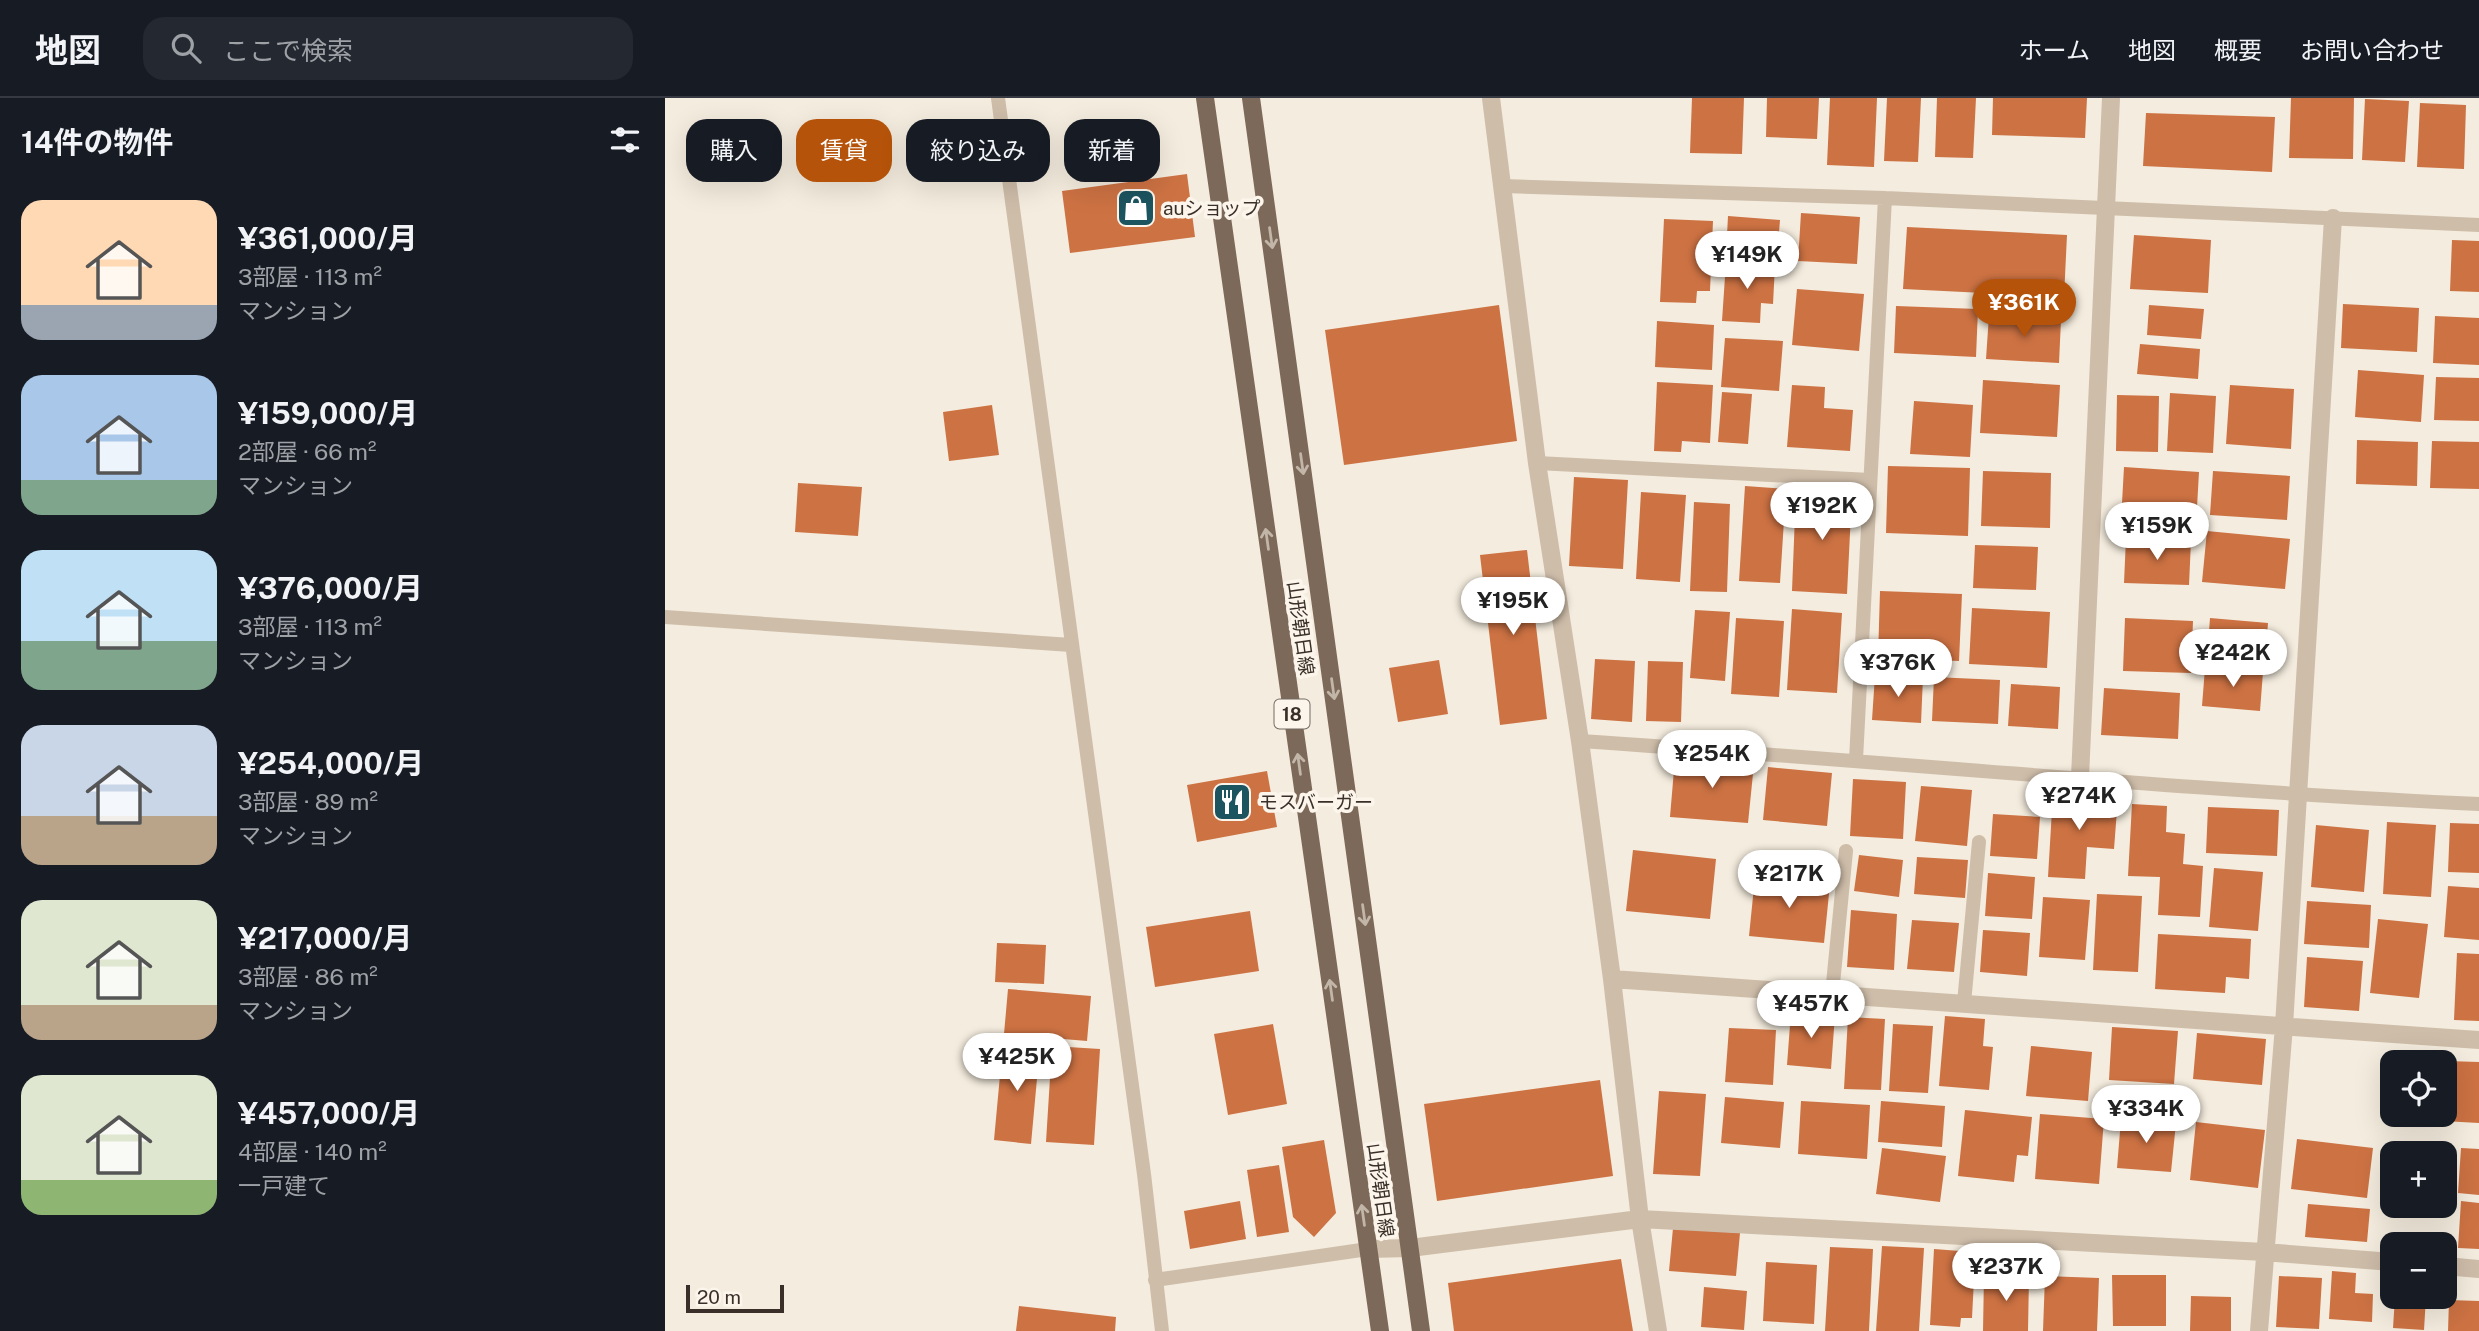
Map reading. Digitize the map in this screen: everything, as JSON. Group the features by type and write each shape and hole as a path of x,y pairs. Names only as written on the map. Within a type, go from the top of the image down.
{"main road":[{"name":"山形朝日線","path":"1205,98 1380,1331"},
{"name":"山形朝日線","path":"1251,98 1421,1331"}],"street":[{"path":"1490,98 1537,463 1580,741 1612,979 1640,1219 1658,1331"},
{"path":"2080,777 2111,98"},
{"path":"2259,1331 2284,1026 2333,218"},
{"path":"1612,979 2479,1040"},
{"path":"1368,1249 1410,1248 1640,1219 2265,1252 2380,1261"},
{"path":"2457,1267 2479,1269"}],"lane":[{"path":"998,98 1144,1174 1162,1331"},
{"path":"1503,186 1885,198 2479,225"},
{"path":"1856,760 1885,198"},
{"path":"1537,463 1870,480"},
{"path":"665,617 1071,645"},
{"path":"1580,741 2298,795 2479,804"},
{"path":"1964,1003 1979,842"},
{"path":"1832,994 1846,850"},
{"path":"1155,1280 1368,1249"}],"building":[{"path":"1692,98 1744,98 1742,154 1690,153"},
{"path":"1767,98 1819,98 1817,139 1766,137"},
{"path":"1830,98 1877,98 1874,167 1827,165"},
{"path":"1887,98 1921,98 1918,162 1884,161"},
{"path":"1937,98 1976,98 1973,158 1935,157"},
{"path":"1993,98 2087,98 2085,138 1992,135"},
{"path":"2291,98 2354,98 2353,159 2289,158"},
{"path":"2365,99 2409,101 2405,162 2362,160"},
{"path":"2420,103 2466,105 2464,169 2417,167"},
{"path":"2146,113 2275,117 2272,172 2143,166"},
{"path":"1187,174 1195,237 1070,253 1062,191 1128,182 1160,182 1160,178"},
{"path":"1801,213 1860,217 1857,264 1798,261"},
{"path":"1728,216 1780,220 1777,257 1726,254"},
{"path":"1664,219 1713,221 1710,291 1697,291 1696,303 1660,302"},
{"path":"1907,227 2067,235 2064,297 1903,289"},
{"path":"2134,235 2211,240 2208,293 2130,289"},
{"path":"2452,240 2479,241 2479,292 2450,291"},
{"path":"1726,262 1775,265 1773,304 1761,303 1760,323 1722,321"},
{"path":"1797,289 1864,294 1859,351 1792,345"},
{"path":"2343,304 2419,308 2417,352 2341,348"},
{"path":"1499,305 1517,441 1344,465 1325,330"},
{"path":"2149,305 2204,309 2201,339 2147,335"},
{"path":"1896,306 1978,309 1976,357 1894,353"},
{"path":"1989,315 2061,320 2059,363 1986,359"},
{"path":"2435,316 2479,318 2479,365 2433,363"},
{"path":"1657,321 1714,325 1712,370 1655,367"},
{"path":"1725,338 1783,341 1779,391 1721,387"},
{"path":"2140,344 2200,349 2198,379 2137,374"},
{"path":"2358,370 2424,375 2421,422 2355,417"},
{"path":"2436,377 2479,378 2479,421 2434,420"},
{"path":"1983,380 2060,385 2057,437 1980,433"},
{"path":"1657,382 1713,385 1710,443 1682,441 1681,452 1654,451"},
{"path":"1792,385 1825,387 1824,408 1853,410 1850,451 1787,447"},
{"path":"2230,385 2294,389 2291,449 2226,444"},
{"path":"1722,392 1752,394 1748,444 1718,442"},
{"path":"2170,393 2216,396 2213,453 2167,451"},
{"path":"2117,395 2159,396 2158,452 2116,451"},
{"path":"1914,401 1973,405 1970,457 1910,454"},
{"path":"992,405 999,455 949,461 943,412"},
{"path":"2357,440 2418,442 2417,486 2356,484"},
{"path":"2432,441 2479,442 2479,489 2430,488"},
{"path":"1888,466 1970,468 1968,536 1886,533"},
{"path":"2124,467 2199,472 2196,525 2121,521"},
{"path":"1983,471 2051,473 2050,528 1981,526"},
{"path":"2213,471 2290,476 2287,520 2210,515"},
{"path":"1574,477 1628,480 1623,569 1569,566"},
{"path":"798,483 862,487 858,536 795,532"},
{"path":"1745,486 1786,489 1780,583 1739,581"},
{"path":"1796,490 1852,493 1847,594 1792,591"},
{"path":"1641,492 1686,495 1680,582 1636,579"},
{"path":"1694,502 1730,504 1727,592 1690,591"},
{"path":"2207,531 2290,539 2285,589 2202,582"},
{"path":"2126,538 2191,541 2189,585 2124,583"},
{"path":"1975,545 2038,547 2036,590 1973,588"},
{"path":"1527,550 1547,719 1500,725 1480,555"},
{"path":"1880,591 1962,594 1959,661 1878,658"},
{"path":"1972,608 2050,612 2047,668 1969,664"},
{"path":"1792,609 1842,613 1837,693 1787,690"},
{"path":"1695,610 1730,612 1725,681 1690,678"},
{"path":"1736,618 1784,621 1779,697 1731,694"},
{"path":"2125,618 2193,621 2191,673 2123,671"},
{"path":"2210,618 2268,623 2265,663 2207,658"},
{"path":"1595,659 1635,661 1632,722 1591,719"},
{"path":"1439,660 1448,714 1398,722 1389,668"},
{"path":"1648,661 1683,662 1681,722 1646,721"},
{"path":"2205,668 2263,672 2260,711 2202,706"},
{"path":"1875,675 1923,677 1921,723 1872,720"},
{"path":"1934,677 2000,680 1998,724 1932,721"},
{"path":"2011,684 2060,687 2058,729 2008,726"},
{"path":"2104,688 2180,693 2178,739 2101,735"},
{"path":"1675,758 1754,764 1748,823 1670,817"},
{"path":"1768,767 1832,773 1827,826 1763,820"},
{"path":"1267,771 1277,827 1197,842 1187,785"},
{"path":"1853,779 1906,782 1903,839 1850,836"},
{"path":"1921,786 1972,790 1967,846 1915,841"},
{"path":"2053,793 2118,797 2114,849 2087,847 2085,879 2048,877"},
{"path":"2132,804 2167,806 2166,832 2185,834 2183,864 2203,866 2200,917 2158,915 2160,877 2128,876"},
{"path":"2208,807 2279,810 2277,856 2206,853"},
{"path":"1993,814 2040,817 2037,859 1990,856"},
{"path":"2387,822 2436,825 2431,897 2383,894"},
{"path":"2450,823 2479,824 2479,873 2448,872"},
{"path":"2316,825 2369,830 2364,892 2311,887"},
{"path":"1633,850 1716,859 1710,919 1626,911"},
{"path":"1859,855 1903,860 1899,897 1854,891"},
{"path":"1917,857 1968,860 1965,898 1914,894"},
{"path":"2214,868 2263,872 2258,931 2209,927"},
{"path":"1988,873 2035,877 2032,919 1985,916"},
{"path":"1755,877 1830,884 1824,943 1749,936"},
{"path":"2448,886 2479,888 2479,940 2444,937"},
{"path":"2097,894 2142,896 2138,972 2093,970"},
{"path":"2043,897 2090,900 2085,960 2039,957"},
{"path":"2307,901 2371,905 2369,948 2304,944"},
{"path":"1851,910 1897,914 1894,970 1847,967"},
{"path":"1250,911 1259,971 1155,987 1146,927"},
{"path":"2378,919 2428,924 2419,998 2370,993"},
{"path":"1912,920 1959,923 1954,972 1907,969"},
{"path":"1983,930 2030,933 2027,976 1980,972"},
{"path":"2158,934 2251,939 2249,979 2226,977 2225,993 2155,989"},
{"path":"997,943 1046,945 1044,984 995,982"},
{"path":"2457,953 2479,954 2479,1021 2454,1020"},
{"path":"2307,957 2363,961 2359,1011 2304,1007"},
{"path":"1008,989 1091,996 1087,1041 1004,1034"},
{"path":"1791,1012 1835,1015 1831,1069 1787,1065"},
{"path":"1945,1016 1985,1019 1983,1046 1993,1047 1989,1090 1939,1086"},
{"path":"1848,1017 1885,1019 1881,1090 1844,1089"},
{"path":"1273,1024 1287,1104 1228,1115 1214,1034"},
{"path":"1893,1024 1933,1026 1928,1093 1889,1091"},
{"path":"2112,1027 2178,1031 2174,1084 2109,1080"},
{"path":"1729,1028 1776,1030 1773,1085 1725,1082"},
{"path":"2197,1033 2266,1039 2262,1085 2193,1079"},
{"path":"1003,1043 1040,1046 1031,1144 994,1140"},
{"path":"1052,1046 1100,1049 1094,1145 1046,1142"},
{"path":"2031,1046 2092,1052 2088,1101 2026,1096"},
{"path":"2457,1061 2479,1062 2479,1123 2457,1122"},
{"path":"1600,1080 1613,1176 1437,1201 1424,1104"},
{"path":"1659,1091 1706,1094 1700,1176 1653,1174"},
{"path":"1725,1097 1784,1102 1780,1148 1721,1143"},
{"path":"1801,1101 1870,1105 1867,1159 1798,1154"},
{"path":"1881,1101 1945,1106 1942,1147 1878,1142"},
{"path":"1965,1110 2032,1117 2028,1156 2017,1155 2014,1182 1958,1176"},
{"path":"2040,1114 2104,1119 2099,1184 2035,1179"},
{"path":"2121,1119 2176,1123 2171,1172 2117,1168"},
{"path":"2196,1122 2265,1130 2258,1188 2190,1180"},
{"path":"2297,1139 2373,1148 2367,1198 2291,1189"},
{"path":"1324,1140 1336,1213 1314,1237 1293,1217 1282,1147"},
{"path":"1882,1148 1946,1156 1940,1202 1876,1194"},
{"path":"2461,1148 2479,1149 2479,1195 2458,1193"},
{"path":"1279,1165 1289,1232 1257,1237 1247,1170"},
{"path":"1240,1201 1246,1239 1190,1249 1184,1211"},
{"path":"2461,1201 2479,1203 2479,1249 2458,1248"},
{"path":"2308,1204 2370,1209 2367,1242 2305,1237"},
{"path":"1673,1228 1740,1233 1736,1276 1669,1271"},
{"path":"1882,1246 1924,1248 1919,1331 1876,1331"},
{"path":"1830,1247 1873,1249 1869,1331 1825,1331"},
{"path":"1934,1249 1960,1251 1960,1259 1975,1260 1972,1318 1961,1318 1960,1327 1930,1325"},
{"path":"1621,1259 1633,1331 1454,1331 1448,1283"},
{"path":"1766,1262 1817,1265 1814,1324 1763,1321"},
{"path":"2332,1271 2356,1273 2355,1293 2373,1294 2372,1322 2329,1319"},
{"path":"1984,1275 2029,1276 2028,1331 1983,1331"},
{"path":"2112,1275 2166,1275 2166,1326 2113,1326"},
{"path":"2045,1276 2099,1278 2097,1331 2043,1331"},
{"path":"2279,1276 2322,1278 2319,1329 2276,1327"},
{"path":"1704,1287 1747,1291 1744,1330 1701,1327"},
{"path":"2191,1296 2231,1297 2231,1331 2190,1331"},
{"path":"2457,1300 2479,1301 2479,1331 2448,1331 2449,1309 2457,1309"},
{"path":"1019,1306 1116,1317 1115,1331 1016,1331"},
{"path":"2394,1309 2425,1309 2424,1330 2393,1328"}],"place":[{"name":"auショップ","path":"1136,208"},
{"name":"モスバーガー","path":"1232,802"}]}
